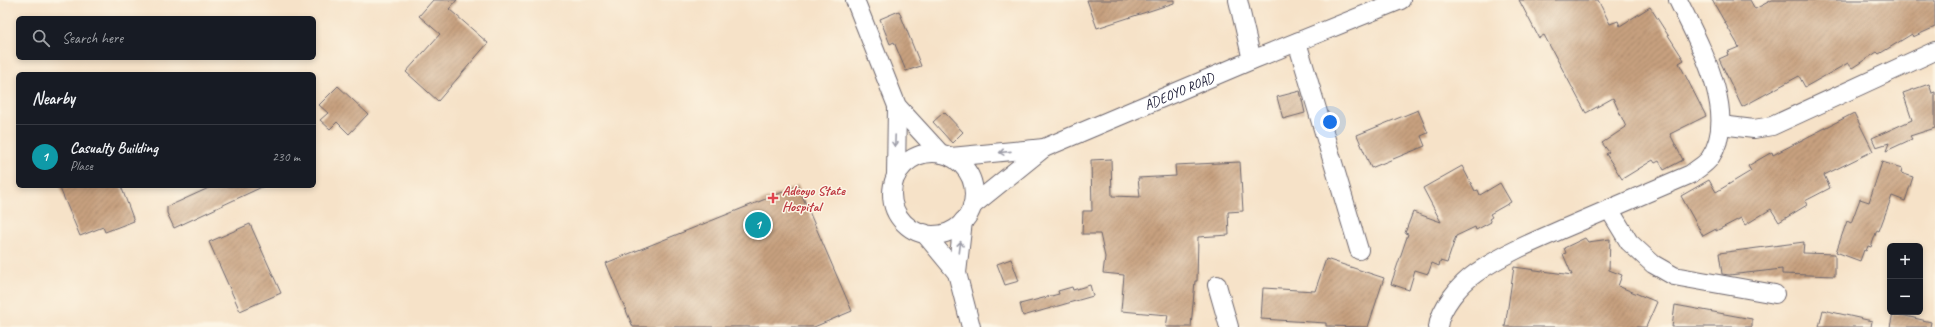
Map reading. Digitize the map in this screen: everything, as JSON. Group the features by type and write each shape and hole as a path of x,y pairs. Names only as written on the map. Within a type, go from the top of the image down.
{"street":[{"path":"855,0 897,106 896,176 893,186 894,206 899,216 906,224 914,230 924,233 945,232 963,221"},
{"path":"1238,0 1252,60"},
{"name":"ADEOYO ROAD","path":"946,156 1044,148 1252,60 1401,0"},
{"path":"1438,327 1439,320 1446,307 1458,290 1475,274 1515,250 1691,174 1710,159 1717,143 1721,125 1720,108 1709,71 1678,0"},
{"path":"1297,42 1359,250"},
{"path":"1721,125 1754,129 1772,126 1934,55"},
{"path":"897,106 946,156 960,164 968,173 973,189 972,206"},
{"path":"971,327 957,273 963,221 972,206 1044,148"},
{"path":"896,176 910,160 920,155 930,153 946,156"},
{"path":"1609,209 1629,242 1653,264 1674,276 1775,294"},
{"path":"924,233 957,273"},
{"path":"1218,285 1229,327"}],"building":[{"path":"433,0 457,0 449,9 488,43 438,101 406,72 440,34 419,16"},
{"path":"1087,0 1174,0 1174,3 1097,28"},
{"path":"1519,0 1598,0 1610,24 1618,21 1620,26 1650,7 1684,60 1679,63 1706,116 1670,134 1683,160 1664,170 1659,161 1655,163 1653,160 1622,179 1606,154 1609,152 1602,143 1626,127 1613,98 1586,113 1544,35 1539,38"},
{"path":"1712,0 1750,0 1755,9 1772,0 1935,0 1935,27 1913,37 1912,34 1879,54 1877,52 1852,68 1848,63 1805,87 1799,76 1742,107 1719,59 1728,55 1727,52 1739,47"},
{"path":"899,11 921,66 906,71 894,42 890,44 880,19"},
{"path":"1929,84 1932,93 1935,92 1935,128 1910,136 1912,139 1886,151 1889,143 1876,147 1872,138 1912,120 1903,93"},
{"path":"338,86 368,114 349,134 337,122 330,129 320,120 328,113 319,105"},
{"path":"1300,91 1305,113 1283,119 1277,97"},
{"path":"1418,110 1428,133 1421,136 1425,146 1371,168 1357,135"},
{"path":"944,112 963,132 952,143 933,122"},
{"path":"1854,113 1873,151 1824,175 1830,188 1805,201 1807,205 1779,222 1771,209 1745,225 1741,218 1703,236 1681,196 1709,180 1716,192 1751,171 1748,166 1772,152 1773,155"},
{"path":"1111,159 1112,196 1140,197 1138,178 1176,176 1175,165 1240,162 1243,211 1228,212 1229,235 1198,237 1197,281 1195,281 1191,327 1166,327 1168,315 1121,311 1124,275 1103,273 1105,257 1100,234 1082,234 1083,211 1092,211 1091,160"},
{"path":"1882,162 1902,168 1901,173 1913,177 1905,201 1892,196 1879,231 1877,230 1871,247 1868,246 1866,251 1864,250 1860,261 1836,252 1847,221 1851,223 1860,199 1869,202"},
{"path":"1462,166 1475,191 1478,190 1480,195 1500,183 1511,202 1490,214 1492,217 1489,219 1491,222 1476,230 1475,227 1456,236 1447,263 1440,261 1439,266 1432,263 1428,274 1415,270 1409,290 1391,284 1408,234 1405,233 1413,212 1441,222 1423,188"},
{"path":"798,186 852,311 814,327 633,327 606,263"},
{"path":"60,188 122,188 134,221 105,232 103,227 80,236"},
{"path":"209,188 260,188 174,228 167,213 167,207"},
{"path":"250,224 281,293 240,311 209,242"},
{"path":"1585,238 1588,242 1610,239 1609,270 1622,275 1618,286 1657,302 1646,327 1505,327 1514,267 1572,275 1563,254 1566,253 1564,248"},
{"path":"1804,242 1803,253 1835,254 1835,276 1782,274 1782,269 1729,275 1722,274 1719,253"},
{"path":"1011,259 1019,281 1005,285 997,264"},
{"path":"1326,259 1384,278 1368,327 1326,326 1326,323 1261,319 1263,288 1315,291"},
{"path":"1090,285 1093,296 1023,316 1020,304 1059,294 1058,291 1072,287 1073,290"},
{"path":"1675,305 1752,319 1752,327 1672,327"},
{"path":"1823,310 1872,321 1871,327 1819,327"},
{"path":"1893,315 1901,315 1931,322 1930,327 1890,327"}],"place":[{"name":"Adeoyo State Hospital","path":"773,198"},
{"name":"Casualty Building","path":"758,225"}]}
